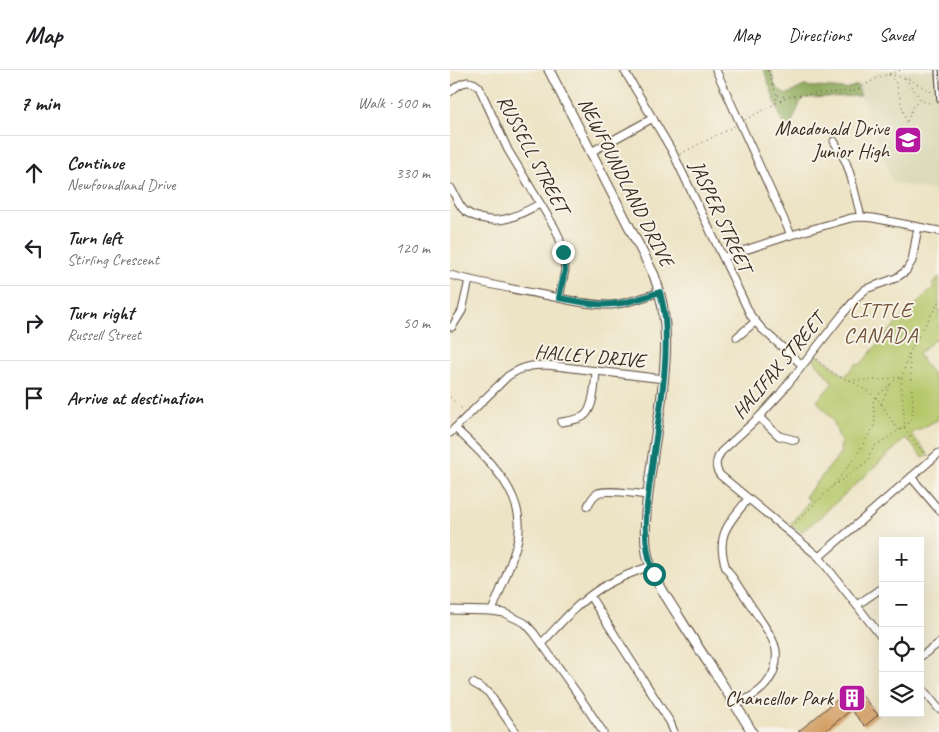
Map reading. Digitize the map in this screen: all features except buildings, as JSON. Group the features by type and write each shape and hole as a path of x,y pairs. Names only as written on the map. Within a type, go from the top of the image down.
{"street":[{"name":"NEWFOUNDLAND DRIVE","path":"549,70 648,262 660,292 664,310 666,336 664,379 648,496 646,535 647,552 651,566 659,584 752,732"},
{"name":"JASPER STREET","path":"624,70 672,151 724,257 739,293 755,322 802,366"},
{"path":"716,70 791,235"},
{"name":"RUSSELL STREET","path":"450,92 458,85 466,82 476,84 479,87 508,150 555,228 563,252 565,270 559,298"},
{"path":"590,152 653,118"},
{"path":"834,141 849,170 861,217"},
{"path":"451,188 461,207 466,212 486,220 514,217 540,204"},
{"path":"724,257 841,220 861,217 939,230"},
{"name":"HALIFAX STREET","path":"748,499 717,471 716,464 721,452 759,417 780,394 859,295 866,289 896,278 906,271 912,261 918,227"},
{"path":"450,275 587,303 623,303 660,292"},
{"path":"452,326 462,311 469,280"},
{"path":"737,337 755,322"},
{"name":"HALLEY DRIVE","path":"453,430 508,376 518,369 535,365 664,379"},
{"path":"561,422 581,418 588,412 591,405 596,371"},
{"path":"759,417 779,436 795,440"},
{"path":"453,430 496,470 508,485 515,501 519,519 518,538 492,611"},
{"path":"819,557 939,453"},
{"path":"911,477 939,510"},
{"path":"588,506 594,496 600,492 648,496"},
{"path":"736,705 764,687 770,679 776,661 776,649 770,636 726,568 722,557 721,545 724,532 748,499 819,557 879,634"},
{"path":"542,643 568,614 590,596 607,584 651,566"},
{"path":"857,605 879,590"},
{"path":"590,596 670,722 674,732"},
{"path":"450,610 504,613 525,624 542,643 603,732"},
{"path":"924,654 939,643"},
{"path":"473,683 488,692 516,732"},
{"path":"924,691 939,709"}],"lane":[{"path":"937,70 939,100"}],"path":[{"path":"768,70 777,95 776,103"},
{"path":"777,95 787,97 855,91 877,78 901,70"},
{"path":"889,74 917,83 933,93"},
{"path":"889,74 896,83 906,122 913,106 922,100"},
{"path":"893,80 895,76"},
{"path":"904,78 922,100 933,104"},
{"path":"744,121 787,97"},
{"path":"680,154 735,126"},
{"path":"926,456 907,434 904,427 900,377 909,353 939,301"},
{"path":"832,487 869,460 870,453 875,446 910,422 913,412 909,353"},
{"path":"815,358 829,370 849,380 882,380 900,377"},
{"path":"792,526 832,487 856,456 874,426 875,418 872,401 900,377"},
{"path":"849,380 876,398 899,430"},
{"path":"881,405 890,385"},
{"path":"450,397 464,411"}],"shaded area":[{"name":"Macdonald Drive Junior High","path":"882,70 939,70 939,191 893,183 857,85"}],"green space":[{"path":"764,70 771,70 775,86 786,95 804,86 846,89 857,85 861,96 805,98 801,101 786,133"},
{"path":"939,277 939,336 918,354 933,375 939,393 939,419 911,434 928,454 923,458 906,438 819,518 801,532 790,524 810,500 805,497 840,454 841,443 833,420 817,401 833,383 814,360 818,355 845,376 857,363 860,365 889,331 934,287 932,285"}],"place":[{"name":"Macdonald Drive Junior High","path":"908,140"},
{"name":"Chancellor Park","path":"852,698"}],"district":[{"name":"LITTLE CANADA","path":"881,322"}],"route":[{"path":"563,252 565,270 559,298 602,305 623,303 660,292 665,318 666,354 646,523 647,552 654,574"}]}
